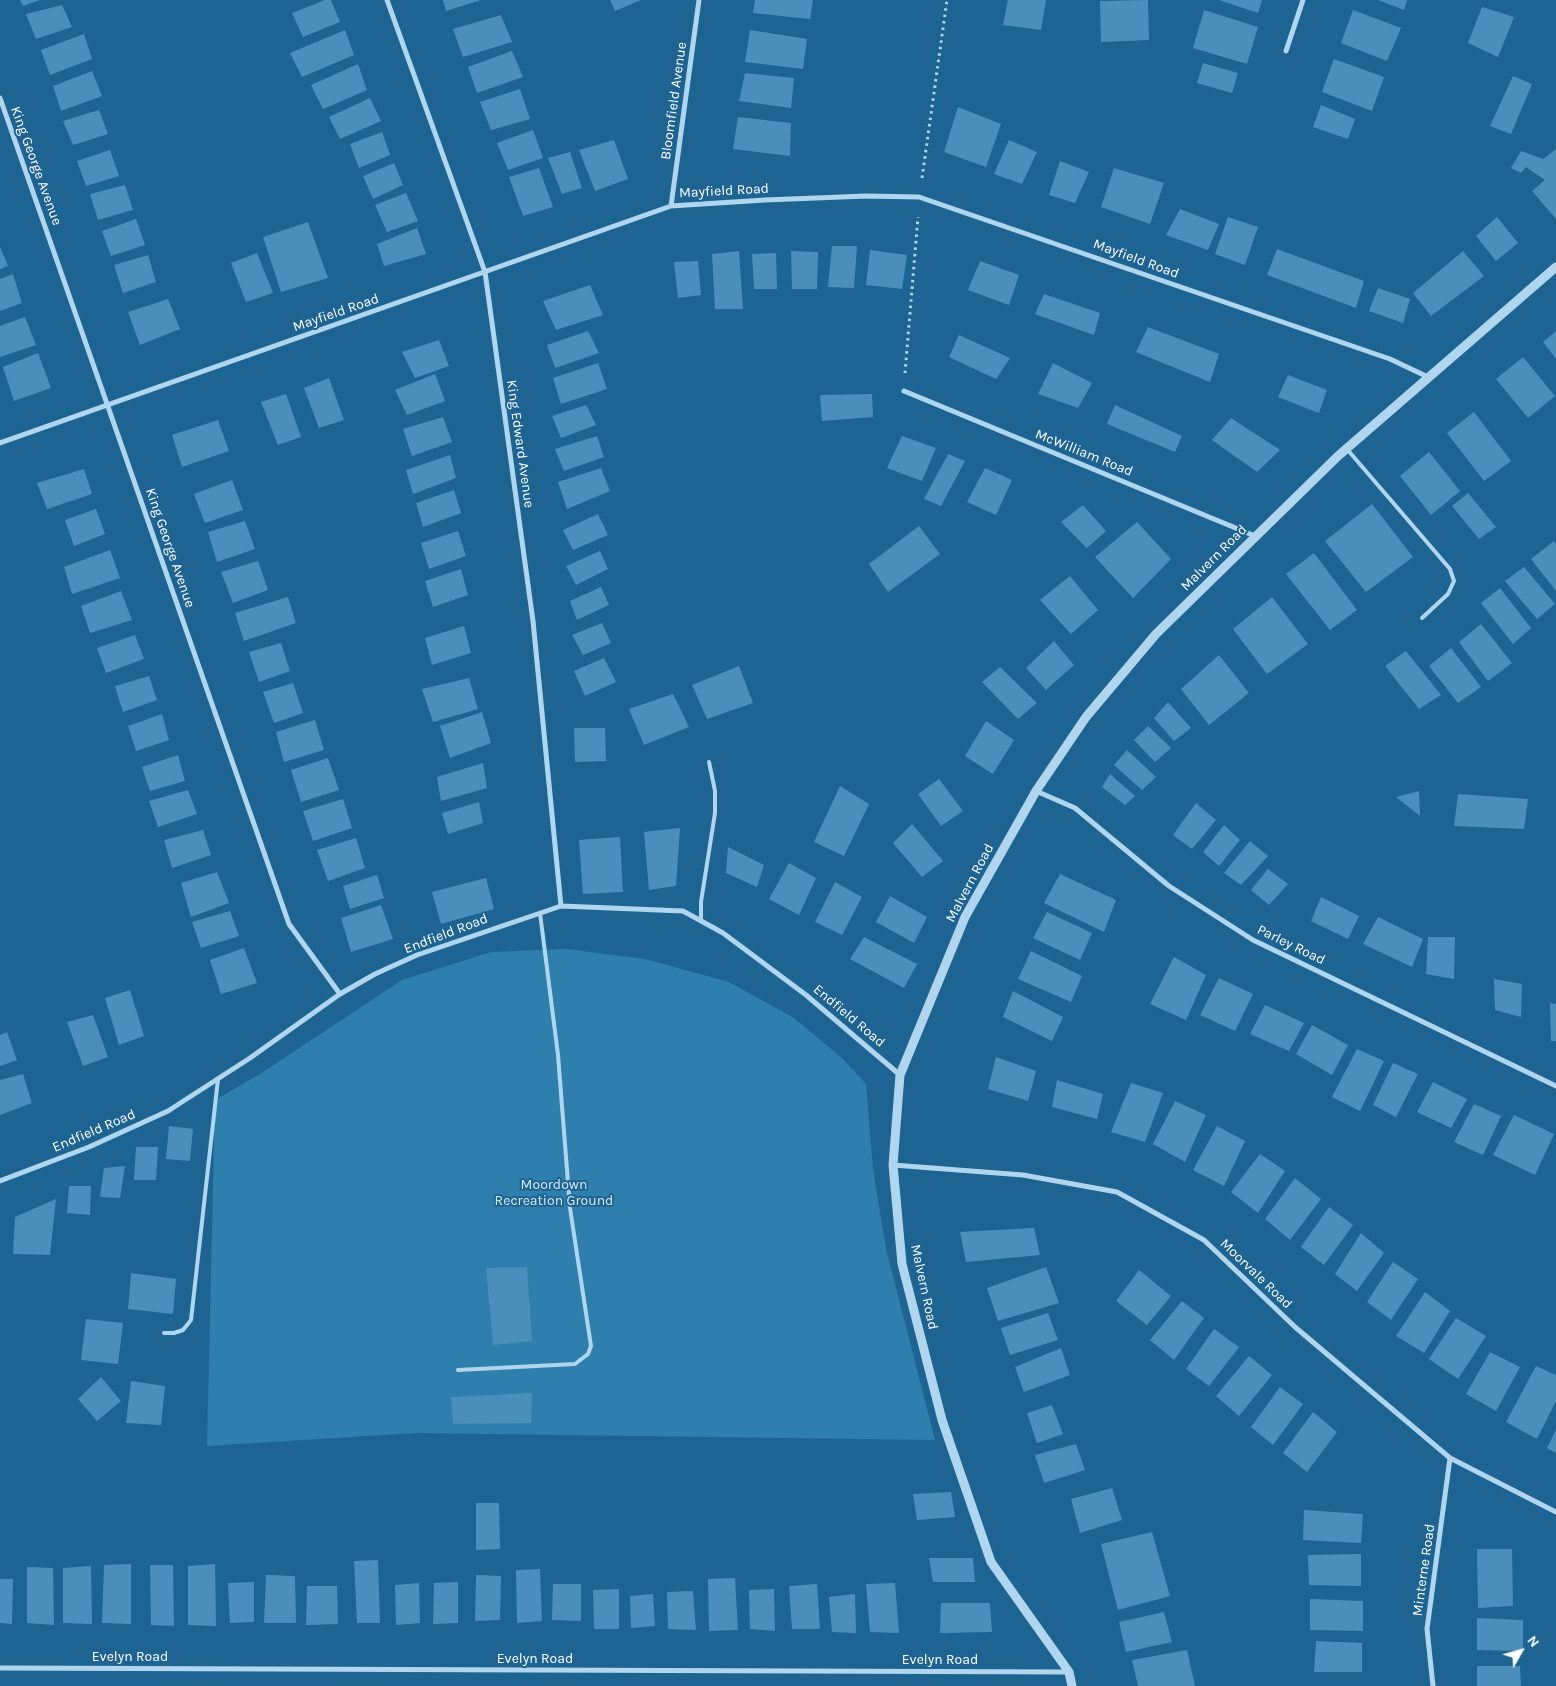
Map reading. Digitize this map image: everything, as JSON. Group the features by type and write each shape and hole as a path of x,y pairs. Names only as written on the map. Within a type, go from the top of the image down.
{"street":[{"name":"King Edward Avenue","path":"387,0 485,272 533,621 561,906"},
{"name":"Bloomfield Avenue","path":"671,206 699,0"},
{"path":"1286,52 1303,0"},
{"name":"King George Avenue","path":"0,98 289,924 340,994"},
{"name":"Mayfield Road","path":"0,443 671,206 866,196 919,197 1381,356 1428,377"},
{"name":"Malvern Road","path":"1072,1686 1069,1672 991,1562 942,1420 902,1264 893,1165 900,1075 965,917 1036,791 1086,717 1150,641 1346,448 1556,267"},
{"name":"McWilliam Road","path":"904,391 1255,536"},
{"name":"Parley Road","path":"1036,791 1075,808 1169,886 1253,940 1556,1086"},
{"name":"Endfield Road","path":"0,1181 89,1147 168,1110 218,1079 340,994 375,974 417,955 561,906 683,911 723,933 806,995 900,1075"},
{"name":"Moorvale Road","path":"893,1165 1023,1175 1117,1192 1204,1240 1295,1327 1450,1458 1556,1512"},
{"name":"Minterne Road","path":"1433,1686 1427,1629 1450,1458"},
{"name":"Evelyn Road","path":"0,1668 1069,1672"}],"lane":[{"path":"1346,448 1450,569 1454,581 1448,594 1422,618"},
{"path":"701,921 701,902 715,813 715,791 709,762"},
{"path":"458,1370 575,1364 588,1354 591,1346 570,1208 558,1055 540,912"},
{"path":"164,1333 174,1333 182,1330 191,1320 218,1079"}],"green space":[{"name":"Moordown Recreation Ground","path":"566,949 645,959 729,982 794,1018 842,1058 866,1084 873,1169 886,1249 935,1440 416,1433 207,1446 215,1100 260,1074 402,980 491,952"}],"building":[{"path":"20,0 40,0 23,6"},
{"path":"325,0 331,0 340,22 303,37 292,13"},
{"path":"443,0 481,0 446,11"},
{"path":"610,0 641,0 615,11"},
{"path":"755,0 813,0 810,19 753,13"},
{"path":"1008,0 1046,0 1041,30 1003,25"},
{"path":"1148,0 1149,40 1101,42 1100,1"},
{"path":"1219,0 1262,0 1258,13"},
{"path":"1378,0 1407,0 1404,10"},
{"path":"62,5 72,27 36,39 26,14"},
{"path":"1482,7 1514,17 1498,57 1468,43"},
{"path":"1204,10 1258,27 1247,64 1193,48"},
{"path":"1353,10 1401,28 1387,61 1341,43"},
{"path":"501,15 512,42 463,57 453,29"},
{"path":"345,30 354,55 302,77 290,53"},
{"path":"750,30 807,39 803,69 745,62"},
{"path":"84,34 92,59 50,75 41,50"},
{"path":"512,51 523,77 477,93 468,67"},
{"path":"1334,59 1384,77 1372,111 1322,92"},
{"path":"1203,63 1238,73 1232,93 1197,83"},
{"path":"358,64 367,90 323,109 311,85"},
{"path":"92,71 102,96 61,111 53,86"},
{"path":"745,73 794,78 791,108 739,101"},
{"path":"1513,76 1532,84 1511,134 1490,126"},
{"path":"520,89 530,119 491,130 480,102"},
{"path":"370,98 381,121 340,139 329,117"},
{"path":"1321,105 1355,119 1348,139 1313,127"},
{"path":"958,107 1001,124 986,167 944,152"},
{"path":"99,110 108,134 73,145 63,121"},
{"path":"738,117 791,123 790,156 733,149"},
{"path":"533,130 543,158 508,170 497,143"},
{"path":"382,132 390,155 359,168 350,144"},
{"path":"614,140 628,179 595,191 579,150"},
{"path":"1009,140 1037,152 1022,184 994,174"},
{"path":"1556,149 1556,219 1532,191 1545,180 1526,167 1521,173 1511,168 1521,151 1543,159"},
{"path":"110,150 119,176 86,186 77,161"},
{"path":"570,152 582,188 562,194 548,158"},
{"path":"1060,161 1089,172 1075,203 1049,195"},
{"path":"394,163 403,185 373,199 363,176"},
{"path":"539,168 553,207 523,216 509,177"},
{"path":"1114,168 1164,183 1150,224 1101,207"},
{"path":"125,185 133,210 98,220 90,194"},
{"path":"406,193 418,221 387,232 375,205"},
{"path":"1180,209 1219,224 1208,250 1166,235"},
{"path":"1228,217 1258,227 1245,265 1215,254"},
{"path":"1497,217 1518,243 1496,261 1476,236"},
{"path":"136,219 145,245 111,256 102,231"},
{"path":"308,222 328,278 281,292 263,237"},
{"path":"417,228 426,254 384,266 377,244"},
{"path":"832,246 857,246 854,288 828,287"},
{"path":"0,247 8,266 0,269"},
{"path":"1277,249 1364,281 1356,308 1267,275"},
{"path":"870,250 907,255 902,289 866,285"},
{"path":"739,251 743,309 715,309 712,254"},
{"path":"791,251 818,252 817,289 792,289"},
{"path":"1463,251 1484,276 1431,316 1413,293"},
{"path":"257,253 273,293 246,302 231,263"},
{"path":"776,253 777,289 754,289 752,254"},
{"path":"148,255 156,282 123,293 114,265"},
{"path":"698,261 701,295 678,298 674,262"},
{"path":"980,261 1019,275 1009,305 968,290"},
{"path":"13,274 22,303 0,311 0,279"},
{"path":"590,285 603,315 556,330 543,301"},
{"path":"1378,288 1410,299 1403,323 1369,311"},
{"path":"1044,294 1100,313 1094,335 1035,314"},
{"path":"168,299 180,329 140,345 128,312"},
{"path":"25,317 36,345 0,357 0,326"},
{"path":"1148,327 1219,354 1210,382 1136,352"},
{"path":"588,331 599,353 555,368 547,345"},
{"path":"1556,331 1556,359 1543,342"},
{"path":"959,335 1010,358 996,379 949,357"},
{"path":"439,340 449,366 415,378 402,352"},
{"path":"38,353 51,388 14,401 3,367"},
{"path":"1523,357 1555,396 1528,418 1496,379"},
{"path":"598,363 607,389 561,404 553,378"},
{"path":"1053,363 1092,383 1078,408 1038,394"},
{"path":"435,374 445,401 407,415 395,390"},
{"path":"1288,375 1327,390 1319,413 1278,397"},
{"path":"329,378 344,420 319,428 304,388"},
{"path":"286,394 301,437 278,445 261,402"},
{"path":"872,394 873,417 822,421 820,395"},
{"path":"586,405 596,425 561,438 552,416"},
{"path":"1115,405 1182,436 1175,452 1107,424"},
{"path":"1474,412 1511,461 1484,481 1447,433"},
{"path":"443,417 452,442 412,456 403,429"},
{"path":"1231,418 1280,450 1257,472 1212,440"},
{"path":"218,420 229,451 182,467 172,435"},
{"path":"597,436 604,457 564,471 555,449"},
{"path":"902,436 936,448 922,481 887,468"},
{"path":"1429,452 1460,491 1431,515 1400,476"},
{"path":"948,454 965,461 941,506 924,499"},
{"path":"450,455 456,478 413,494 406,470"},
{"path":"601,468 610,491 567,509 558,482"},
{"path":"985,468 1012,480 996,515 967,502"},
{"path":"84,469 92,494 47,509 37,483"},
{"path":"232,480 243,510 205,523 194,494"},
{"path":"454,490 461,513 423,527 416,503"},
{"path":"1468,493 1496,527 1479,539 1452,506"},
{"path":"1372,504 1413,557 1366,592 1325,541"},
{"path":"1083,505 1106,531 1087,548 1061,522"},
{"path":"96,509 105,534 74,546 65,520"},
{"path":"598,514 608,535 573,550 563,530"},
{"path":"245,521 255,549 217,562 208,532"},
{"path":"1137,522 1171,559 1133,598 1095,557"},
{"path":"919,526 940,554 888,592 869,564"},
{"path":"458,531 466,556 429,569 421,543"},
{"path":"1554,541 1556,544 1556,591 1531,559"},
{"path":"110,550 120,578 72,594 64,567"},
{"path":"600,551 608,569 576,585 566,566"},
{"path":"1314,553 1357,610 1330,630 1286,574"},
{"path":"258,561 268,590 233,603 221,572"},
{"path":"1524,567 1555,604 1537,619 1505,581"},
{"path":"461,569 468,595 433,607 425,581"},
{"path":"1070,576 1098,610 1071,634 1040,600"},
{"path":"601,587 609,605 577,620 570,601"},
{"path":"1500,588 1531,628 1513,644 1481,603"},
{"path":"121,591 132,620 90,633 81,606"},
{"path":"288,597 296,623 244,641 235,613"},
{"path":"1272,597 1308,644 1267,674 1233,629"},
{"path":"602,623 611,643 583,655 572,635"},
{"path":"1481,624 1512,663 1488,681 1459,642"},
{"path":"464,626 471,653 432,665 425,638"},
{"path":"135,635 144,659 106,673 97,648"},
{"path":"1054,641 1074,665 1046,690 1026,668"},
{"path":"281,643 290,671 259,682 249,652"},
{"path":"1451,648 1481,687 1458,703 1429,666"},
{"path":"1406,651 1441,695 1419,709 1385,666"},
{"path":"1219,655 1249,693 1209,725 1181,689"},
{"path":"604,658 616,682 585,696 574,671"},
{"path":"739,666 753,703 707,719 692,685"},
{"path":"1000,667 1037,703 1018,719 982,682"},
{"path":"149,676 157,700 123,712 115,686"},
{"path":"469,678 478,709 433,722 422,689"},
{"path":"293,683 303,713 274,723 263,692"},
{"path":"673,694 689,727 644,745 629,709"},
{"path":"1168,702 1191,728 1174,741 1154,718"},
{"path":"482,712 491,743 450,758 440,726"},
{"path":"162,714 169,740 136,751 128,726"},
{"path":"315,720 324,750 284,762 276,732"},
{"path":"986,721 1014,740 993,774 965,756"},
{"path":"1148,726 1171,748 1155,762 1134,740"},
{"path":"574,728 605,728 606,761 575,762"},
{"path":"1127,750 1156,777 1142,790 1114,765"},
{"path":"178,755 185,781 150,791 142,767"},
{"path":"328,758 339,790 301,802 291,770"},
{"path":"483,763 487,788 441,801 437,777"},
{"path":"1110,774 1135,796 1125,805 1102,787"},
{"path":"939,779 963,811 941,826 918,794"},
{"path":"840,786 869,804 844,856 814,842"},
{"path":"188,790 197,814 158,827 149,801"},
{"path":"1419,791 1420,816 1396,797"},
{"path":"1458,794 1528,799 1524,829 1454,826"},
{"path":"343,799 352,828 313,841 303,811"},
{"path":"479,802 483,823 448,834 442,813"},
{"path":"1196,803 1216,820 1192,849 1173,835"},
{"path":"912,824 943,861 922,877 893,843"},
{"path":"1224,825 1240,840 1219,866 1203,852"},
{"path":"680,828 676,886 649,890 644,832"},
{"path":"203,830 211,855 172,868 164,840"},
{"path":"620,837 623,892 583,894 579,840"},
{"path":"356,838 365,868 328,881 317,850"},
{"path":"1250,841 1268,856 1241,885 1224,873"},
{"path":"728,847 764,865 757,887 726,873"},
{"path":"789,863 816,878 799,915 769,899"},
{"path":"1268,869 1288,884 1269,905 1251,890"},
{"path":"217,872 229,903 191,917 181,883"},
{"path":"1060,874 1116,900 1104,932 1044,903"},
{"path":"377,875 384,898 350,909 343,886"},
{"path":"486,878 494,909 441,924 432,892"},
{"path":"835,882 862,897 842,935 815,922"},
{"path":"890,896 927,917 914,943 876,922"},
{"path":"1321,897 1359,916 1348,939 1311,921"},
{"path":"381,905 393,939 351,952 341,918"},
{"path":"230,911 239,936 201,948 192,922"},
{"path":"1047,912 1092,933 1080,960 1033,938"},
{"path":"1378,917 1423,939 1412,967 1363,944"},
{"path":"864,937 917,964 904,988 850,959"},
{"path":"1428,937 1455,937 1454,979 1426,974"},
{"path":"244,948 257,983 221,994 210,960"},
{"path":"1031,951 1082,976 1071,1002 1018,979"},
{"path":"1174,957 1206,975 1186,1020 1150,1004"},
{"path":"1219,978 1253,994 1235,1031 1200,1015"},
{"path":"1494,979 1522,984 1521,1017 1495,1010"},
{"path":"130,990 144,1036 119,1045 105,998"},
{"path":"1013,991 1063,1017 1052,1041 1003,1017"},
{"path":"1550,1003 1556,1004 1556,1041 1551,1041"},
{"path":"1265,1005 1304,1023 1289,1051 1250,1034"},
{"path":"93,1015 108,1057 83,1066 67,1022"},
{"path":"1312,1025 1348,1045 1332,1075 1296,1054"},
{"path":"7,1032 17,1060 0,1066 0,1035"},
{"path":"1357,1049 1384,1061 1360,1111 1332,1097"},
{"path":"996,1057 1036,1071 1028,1101 988,1089"},
{"path":"1393,1063 1418,1074 1396,1117 1373,1105"},
{"path":"23,1074 32,1103 0,1115 0,1080"},
{"path":"1057,1080 1103,1094 1097,1119 1052,1107"},
{"path":"1433,1082 1467,1099 1451,1128 1417,1112"},
{"path":"1131,1083 1163,1093 1145,1142 1111,1132"},
{"path":"1175,1101 1206,1115 1185,1162 1153,1144"},
{"path":"1474,1104 1501,1116 1483,1155 1454,1142"},
{"path":"1514,1115 1554,1134 1535,1175 1493,1155"},
{"path":"169,1126 193,1129 190,1161 166,1159"},
{"path":"1217,1126 1245,1141 1224,1186 1193,1170"},
{"path":"136,1147 158,1147 156,1180 134,1180"},
{"path":"1260,1154 1285,1171 1258,1213 1231,1192"},
{"path":"125,1166 120,1198 100,1197 104,1168"},
{"path":"1295,1178 1321,1199 1290,1240 1265,1219"},
{"path":"69,1186 91,1186 90,1215 67,1213"},
{"path":"56,1199 50,1255 13,1254 15,1217"},
{"path":"1329,1207 1353,1225 1324,1265 1301,1247"},
{"path":"1034,1228 1040,1255 966,1262 960,1232"},
{"path":"1361,1233 1384,1253 1357,1291 1335,1274"},
{"path":"1393,1262 1418,1279 1391,1320 1367,1302"},
{"path":"527,1267 532,1341 493,1345 486,1268"},
{"path":"1046,1267 1059,1303 998,1321 987,1288"},
{"path":"1139,1270 1171,1296 1147,1325 1116,1301"},
{"path":"131,1273 176,1279 173,1314 128,1309"},
{"path":"1425,1292 1450,1311 1424,1353 1396,1336"},
{"path":"1182,1301 1204,1318 1174,1360 1150,1340"},
{"path":"1048,1313 1058,1340 1010,1355 1001,1328"},
{"path":"1456,1318 1486,1336 1458,1379 1429,1359"},
{"path":"86,1319 123,1323 118,1364 81,1360"},
{"path":"1214,1329 1239,1347 1209,1386 1186,1369"},
{"path":"1061,1348 1070,1375 1024,1392 1015,1367"},
{"path":"1490,1352 1520,1367 1496,1411 1466,1394"},
{"path":"1249,1356 1272,1375 1239,1416 1216,1396"},
{"path":"1536,1366 1556,1375 1556,1401 1537,1439 1506,1422"},
{"path":"101,1377 121,1401 97,1421 78,1399"},
{"path":"131,1381 165,1386 161,1425 126,1423"},
{"path":"1280,1387 1303,1404 1273,1445 1251,1427"},
{"path":"532,1393 531,1423 453,1424 451,1397"},
{"path":"1052,1405 1063,1434 1037,1443 1027,1413"},
{"path":"1313,1412 1337,1432 1307,1472 1283,1453"},
{"path":"1556,1430 1556,1453 1547,1448"},
{"path":"1076,1444 1085,1470 1044,1483 1035,1455"},
{"path":"1112,1488 1122,1520 1080,1533 1071,1499"},
{"path":"951,1492 955,1517 917,1520 913,1494"},
{"path":"476,1503 499,1503 500,1549 476,1550"},
{"path":"1304,1510 1363,1514 1361,1543 1303,1540"},
{"path":"1152,1532 1170,1596 1118,1610 1101,1544"},
{"path":"1477,1549 1512,1549 1513,1606 1478,1608"},
{"path":"1361,1554 1361,1586 1309,1585 1308,1555"},
{"path":"929,1558 973,1558 975,1582 933,1582"},
{"path":"378,1560 380,1623 357,1623 354,1561"},
{"path":"131,1564 131,1624 102,1623 104,1565"},
{"path":"215,1564 216,1626 188,1625 188,1566"},
{"path":"150,1565 173,1565 174,1626 151,1625"},
{"path":"91,1566 92,1624 63,1623 63,1568"},
{"path":"27,1567 53,1568 54,1625 27,1623"},
{"path":"540,1569 542,1621 517,1623 516,1570"},
{"path":"266,1575 295,1576 296,1623 264,1623"},
{"path":"476,1575 501,1576 500,1620 475,1621"},
{"path":"735,1578 738,1630 709,1631 708,1579"},
{"path":"0,1579 13,1579 12,1624 0,1623"},
{"path":"254,1582 254,1622 230,1623 228,1583"},
{"path":"458,1582 458,1623 433,1624 434,1583"},
{"path":"419,1583 420,1623 396,1625 395,1585"},
{"path":"895,1583 899,1633 870,1632 866,1584"},
{"path":"553,1584 581,1584 581,1621 552,1620"},
{"path":"817,1584 820,1629 792,1629 789,1586"},
{"path":"307,1586 337,1586 338,1624 306,1625"},
{"path":"619,1589 619,1629 594,1629 593,1590"},
{"path":"774,1589 775,1631 750,1629 749,1590"},
{"path":"693,1591 696,1630 668,1629 667,1592"},
{"path":"653,1594 655,1626 631,1628 630,1596"},
{"path":"855,1594 856,1633 832,1632 829,1597"},
{"path":"1310,1599 1363,1601 1363,1631 1310,1630"},
{"path":"941,1603 990,1603 992,1632 940,1633"},
{"path":"1164,1612 1172,1642 1126,1652 1119,1622"},
{"path":"1477,1618 1523,1620 1523,1651 1477,1650"},
{"path":"1316,1641 1362,1643 1362,1672 1314,1672"},
{"path":"1187,1650 1195,1686 1138,1686 1132,1660"},
{"path":"1477,1666 1520,1666 1521,1686 1477,1686"}]}
